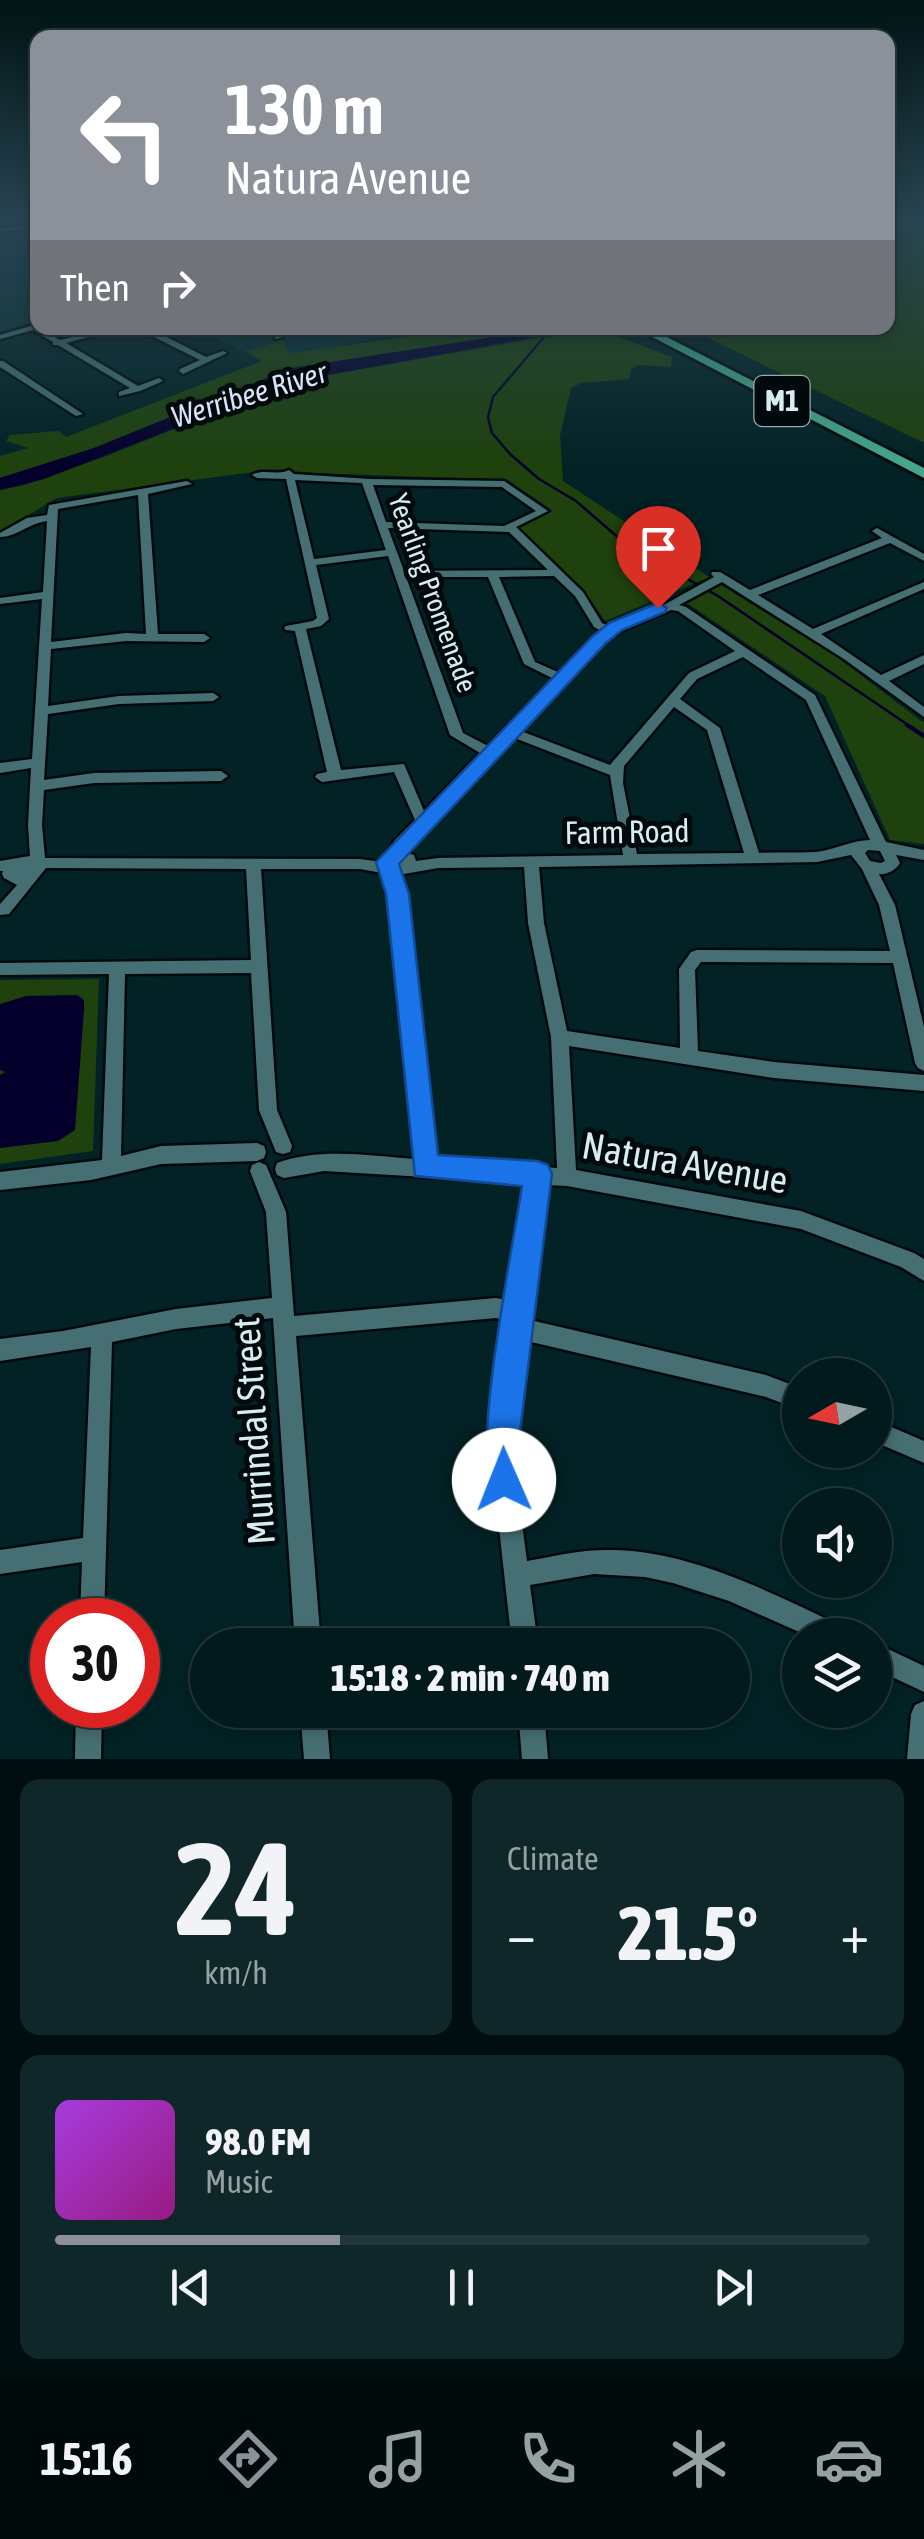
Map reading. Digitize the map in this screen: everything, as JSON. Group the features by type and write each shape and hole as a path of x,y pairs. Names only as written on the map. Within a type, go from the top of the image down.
{"highway":[{"name":"M1","path":"654,335 924,474"},
{"name":"M1","path":"680,335 924,458"}],"street":[{"path":"0,337 30,330"},
{"path":"44,335 137,389"},
{"path":"56,343 89,335"},
{"path":"156,335 207,361"},
{"path":"183,371 223,353"},
{"path":"0,359 79,414"},
{"path":"122,394 159,380"},
{"path":"289,474 321,622 295,628 328,776 399,767 418,815 426,820"},
{"name":"Yearling Promenade","path":"257,475 358,476 366,482 457,734 490,753"},
{"path":"366,482 508,484 543,510 508,527 382,525"},
{"path":"4,534 54,510 187,484"},
{"path":"143,491 152,637"},
{"path":"2,912 36,869 38,762 54,510"},
{"path":"508,527 579,594 594,622 610,631"},
{"path":"877,531 921,554"},
{"path":"749,596 890,539"},
{"path":"310,563 392,552"},
{"path":"400,574 558,574"},
{"path":"493,576 530,664 562,678"},
{"path":"425,1167 397,894 399,863 410,834 610,631 674,602 715,577 811,634 924,713"},
{"path":"811,634 924,586"},
{"path":"0,601 48,595"},
{"path":"674,602 811,698 858,806 892,865 887,905"},
{"path":"45,646 152,637 204,638"},
{"path":"631,860 615,772 693,676 745,651"},
{"path":"880,680 924,659"},
{"path":"41,711 118,700 213,697"},
{"path":"672,700 712,728 753,858"},
{"path":"510,732 615,772"},
{"path":"0,768 38,762"},
{"path":"37,786 94,778 221,776"},
{"path":"858,806 858,857 887,905 924,1063"},
{"path":"2,912 14,896 10,870 27,851 35,825"},
{"path":"883,846 924,856"},
{"name":"Farm Road","path":"817,857 883,846"},
{"path":"892,865 924,856"},
{"name":"Farm Road","path":"10,870 817,857 866,866 892,865"},
{"path":"530,861 536,923 560,1037 567,1177"},
{"path":"253,865 268,1110 284,1159"},
{"path":"690,1056 688,969 696,956 899,957"},
{"path":"0,969 257,966"},
{"path":"110,1167 117,968"},
{"path":"560,1037 774,1070 924,1082"},
{"path":"258,1160 268,1110"},
{"path":"258,1160 271,1143 284,1159"},
{"path":"0,1182 110,1167 161,1155 258,1160 270,1175 284,1159"},
{"name":"Natura Avenue","path":"284,1159 567,1177 791,1218 918,1264"},
{"name":"Murrindal Street","path":"284,1159 276,1212 307,1628"},
{"name":"Murrindal Street","path":"258,1160 276,1212"},
{"path":"523,1628 502,1455 538,1174"},
{"path":"0,1350 102,1335 165,1320 496,1308 518,1320 782,1393"},
{"path":"93,1598 102,1335"},
{"path":"892,1438 924,1452"},
{"path":"0,1562 94,1548"},
{"path":"518,1576 606,1562 636,1564 752,1597 796,1618"},
{"path":"892,1664 924,1680"},
{"path":"920,1759 924,1714"},
{"path":"88,1759 89,1728"},
{"path":"314,1728 317,1759"},
{"path":"532,1728 535,1759"}],"shaded area":[{"path":"0,302 30,302 30,323 0,332"},
{"path":"209,335 404,335 377,338 263,361"}],"green space":[{"path":"895,302 924,302 924,443 702,335 895,335"},
{"path":"418,335 506,335 292,368 94,448 0,478 0,456 28,448 6,441 10,435 58,431 66,437 262,361 247,352 282,340 290,353"},
{"path":"555,335 614,335 672,357 671,367 639,365 631,369 629,379 581,383 571,388 560,436 563,481 709,577 605,621 585,592 518,527 553,511 508,480 261,471 57,498 0,532 0,490 104,457 295,381"},
{"path":"721,585 837,657 924,723 924,844 890,840 825,696 684,601"},
{"path":"99,979 93,1151 0,1164 0,980"}],"water":[{"name":"Werribee River","path":"506,335 545,335 295,381 44,479 0,490 0,478 94,448 292,368"},
{"path":"77,995 84,1000 84,1010 75,1130 58,1141 0,1148 0,1075 5,1072 0,1070 0,1004 26,996"}],"waterway":[{"path":"546,335 493,397 488,417 492,433 510,454 539,479 576,501 628,546 718,596 911,727"},
{"path":"907,725 924,736"}],"route":[{"path":"504,1480 503,1432 538,1174 425,1167 397,894 387,862 400,844 599,640 616,626 658,608"}]}
